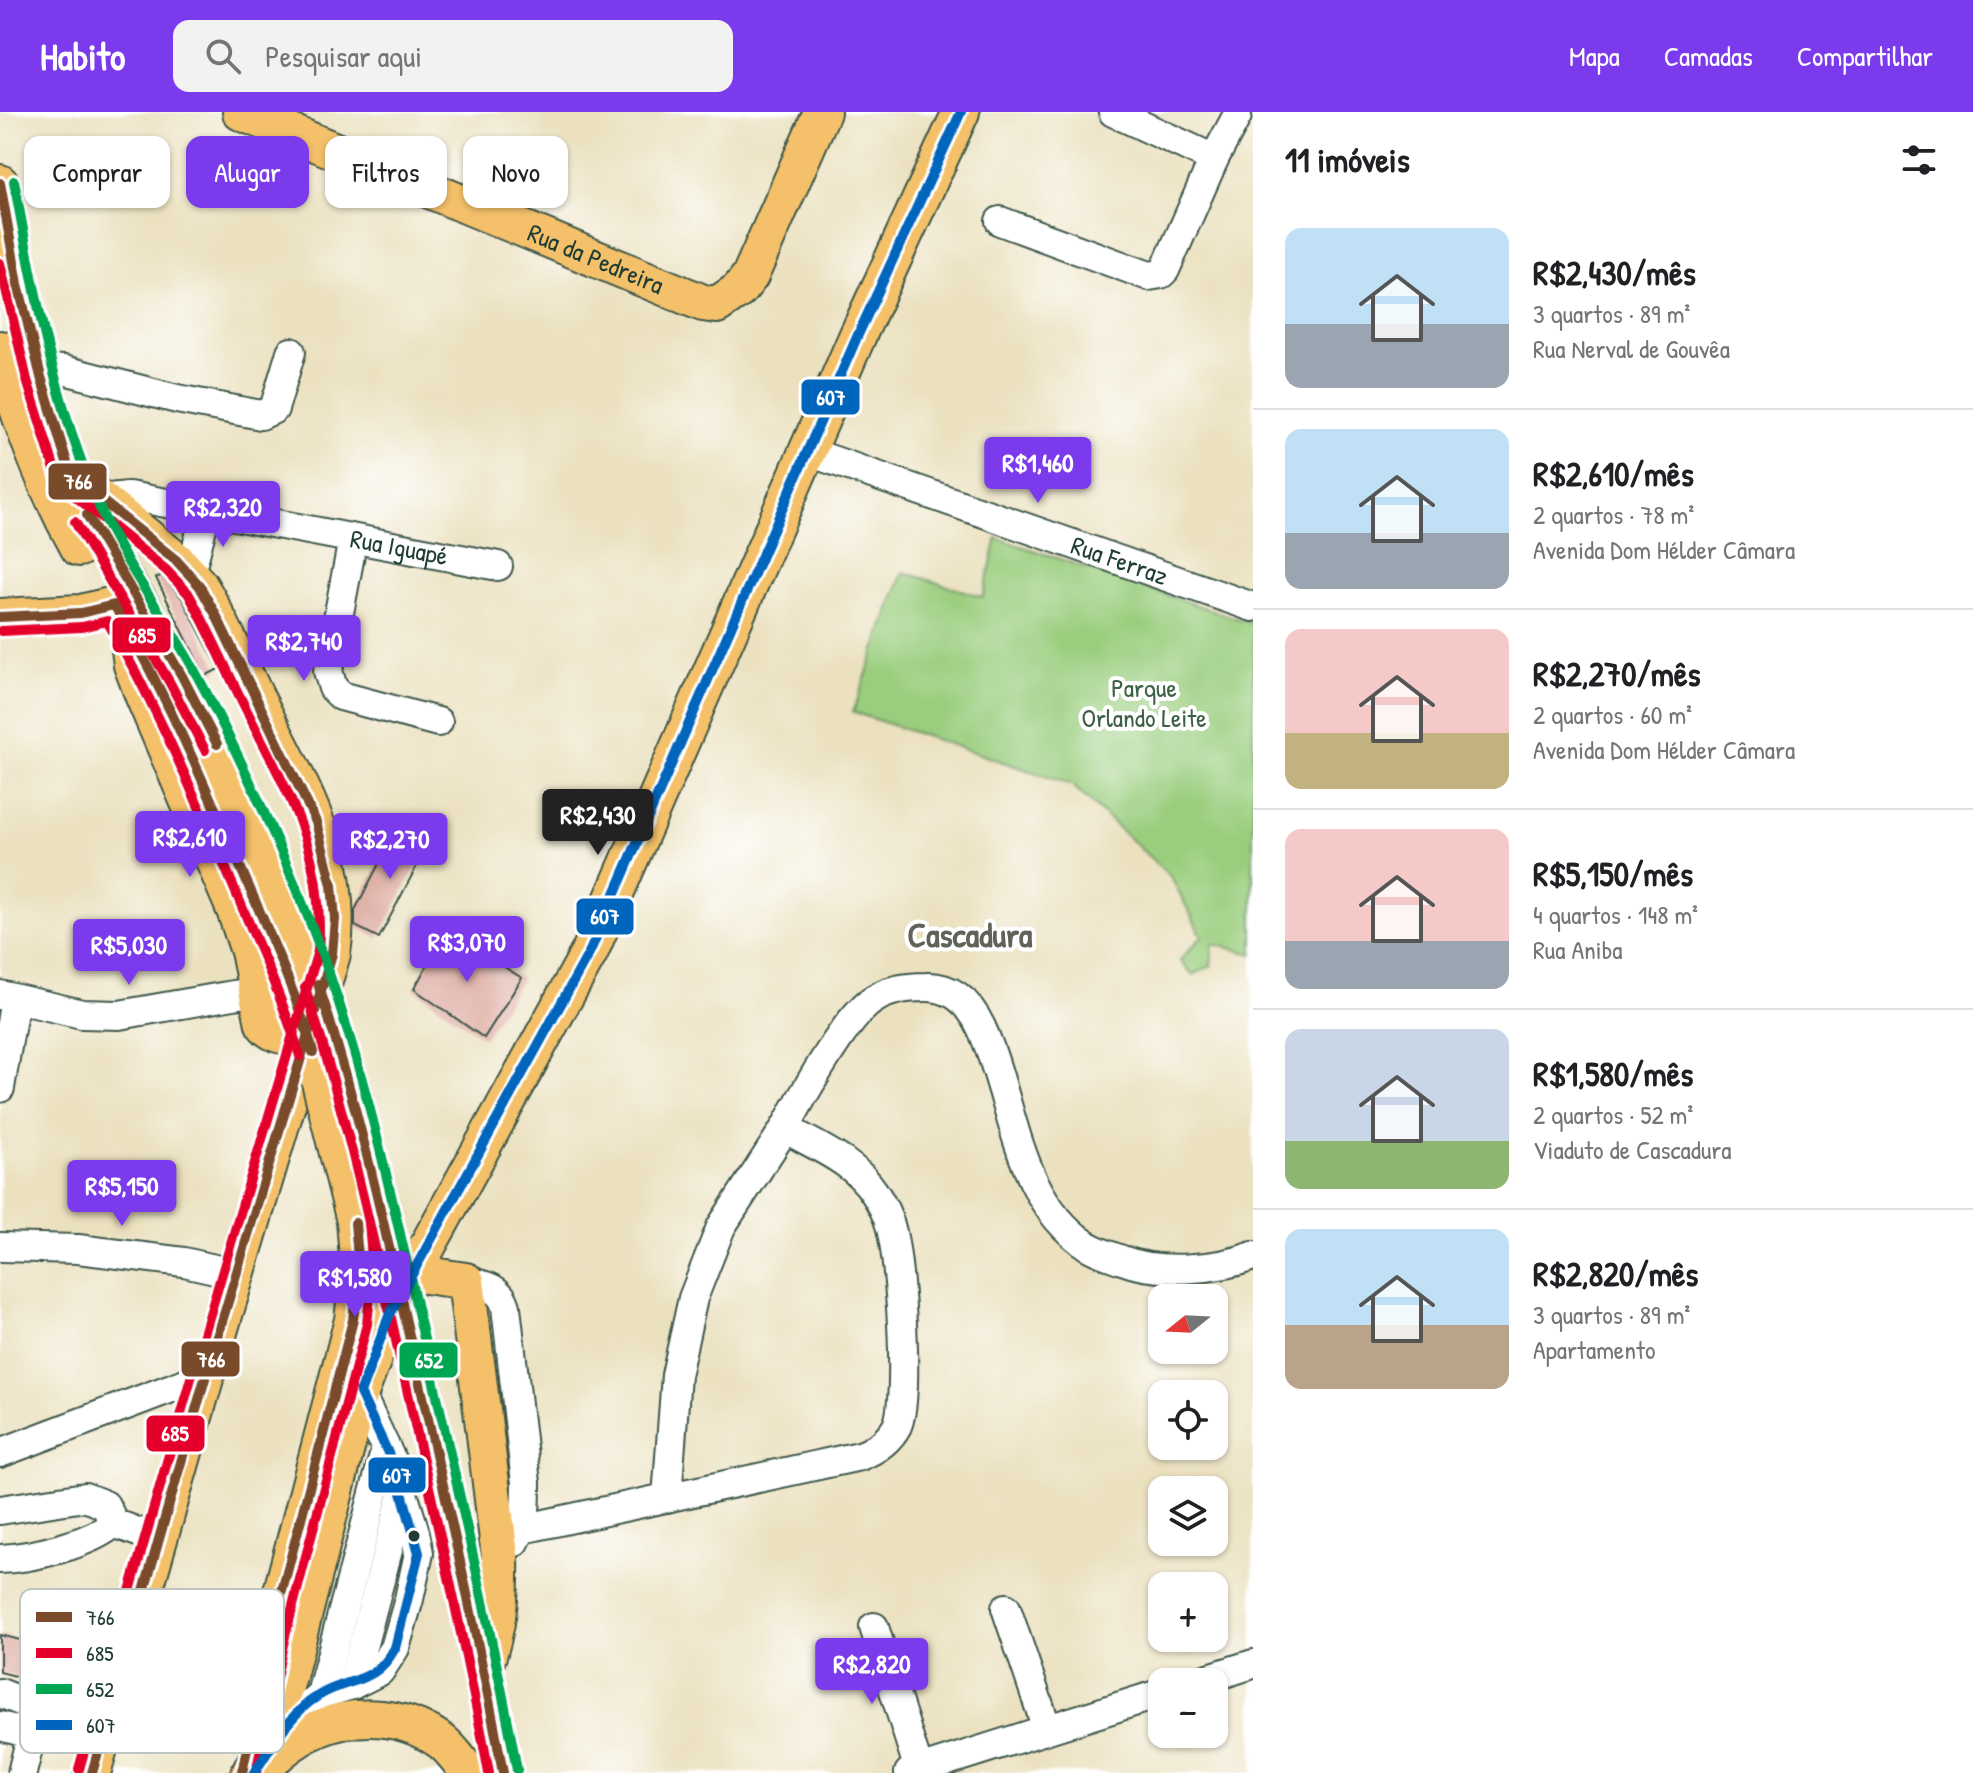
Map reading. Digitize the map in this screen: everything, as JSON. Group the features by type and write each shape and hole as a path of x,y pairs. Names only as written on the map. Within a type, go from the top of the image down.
{"main road":[{"name":"Rua da Pedreira","path":"241,112 703,303 717,305 728,300 750,276 822,112"},
{"path":"284,1689 360,1393 389,1316 590,951 806,451 961,112"},
{"path":"0,183 18,284 71,476 90,521 182,676 205,751 304,1018 328,1106 359,1244 353,1320 283,1589"},
{"path":"0,349 25,432 44,480 86,561 205,751 299,931 329,1014 377,1201 465,1578 503,1773"},
{"path":"71,476 156,543 190,574 208,599 308,803 331,865 335,903 335,936 310,1030 145,1589"},
{"path":"0,617 81,613 120,615"},
{"path":"120,615 132,665 235,910 249,951 260,1016 269,1030 294,1036 310,1030"},
{"path":"412,1273 466,1281 511,1542 493,1642 484,1668"},
{"path":"284,1749 304,1735 342,1719 360,1717 406,1723 451,1749 469,1773"},
{"path":"92,1773 98,1753"},
{"path":"242,1773 246,1753"},
{"path":"255,1773 262,1753"},
{"path":"255,1773 278,1753"}],"street":[{"path":"1113,112 1214,159"},
{"path":"1000,221 1155,276 1165,270 1214,159 1237,116"},
{"path":"40,369 64,370 177,399 261,415 274,409 291,352"},
{"name":"Rua Ferraz","path":"806,451 1253,607"},
{"name":"Rua Iguapé","path":"98,499 129,496 498,566"},
{"path":"190,574 206,512"},
{"path":"353,539 328,671 333,688 341,696 438,722"},
{"path":"667,1498 676,1375 693,1298 721,1227 851,1020 876,997 909,987 937,986 953,992 967,1003 981,1028 1029,1173 1041,1198 1054,1218 1090,1247 1139,1267 1181,1269 1253,1256"},
{"path":"0,1088 8,997 82,1014 119,1015 256,991"},
{"path":"511,1542 667,1498 860,1456 873,1451 889,1438 900,1417 902,1324 897,1257 890,1225 874,1192 855,1170 785,1128"},
{"path":"0,1247 78,1249 184,1262 237,1274"},
{"path":"0,1453 206,1375"},
{"path":"284,1729 321,1694 352,1685 403,1494 360,1393"},
{"path":"321,1694 386,1448"},
{"path":"0,1510 85,1497 105,1505 114,1523 159,1540"},
{"path":"0,1559 86,1541 102,1534 114,1523"},
{"path":"1006,1608 1047,1729"},
{"path":"874,1627 914,1772 1148,1697"},
{"path":"1228,1672 1253,1664"},
{"path":"0,1693 20,1701"},
{"path":"0,1726 20,1731"},
{"path":"22,1773 27,1753"},
{"path":"255,1773 268,1753"}],"green space":[{"name":"Parque Orlando Leite","path":"997,538 1253,624 1253,954 1213,944 1211,966 1193,975 1180,960 1202,936 1171,877 1072,785 853,712 903,572 983,597"}],"building":[{"path":"162,575 182,598 219,669 205,676 156,578"},
{"path":"399,825 430,841 379,938 355,926 355,910"},
{"path":"446,931 522,978 484,1038 414,989"},
{"path":"0,1635 20,1640 20,1677 0,1672"}],"transit line":[{"name":"607","path":"284,1729 318,1696 361,1679 379,1668 395,1648 419,1553 395,1468 360,1393 389,1316 590,951 857,337 961,112"},
{"name":"652","path":"14,181 47,346 83,467 119,547 192,666 241,762 299,894 345,1023 397,1218 483,1600 517,1770"},
{"name":"766","path":"0,183 18,284 41,377 71,476 176,560 199,585 316,822 332,885 335,919 332,954 145,1589"},
{"name":"685","path":"0,263 27,380 59,483 166,570 188,593 289,797 310,853 316,883 318,951 131,1589"},
{"name":"766","path":"87,515 182,676 217,744"},
{"name":"685","path":"75,522 170,683 205,750"},
{"name":"766","path":"0,617 81,613 114,605 165,700 210,798 279,957 313,1052"},
{"name":"685","path":"1,631 82,627 107,621 156,712 184,774 265,961 300,1056"},
{"name":"766","path":"318,984 346,1075 381,1214 460,1563 503,1773"},
{"name":"685","path":"305,988 333,1079 368,1218 489,1773"},
{"name":"685","path":"284,1640 367,1324 373,1269 369,1222"},
{"name":"766","path":"283,1589 353,1320 359,1269 355,1223"},
{"name":"685","path":"79,1769 84,1753"},
{"name":"766","path":"92,1773 98,1753"},
{"name":"766","path":"242,1773 246,1753"},
{"name":"685","path":"256,1773 260,1753"},
{"name":"607","path":"254,1773 267,1753"}],"district":[{"name":"Cascadura","path":"970,935"}]}
